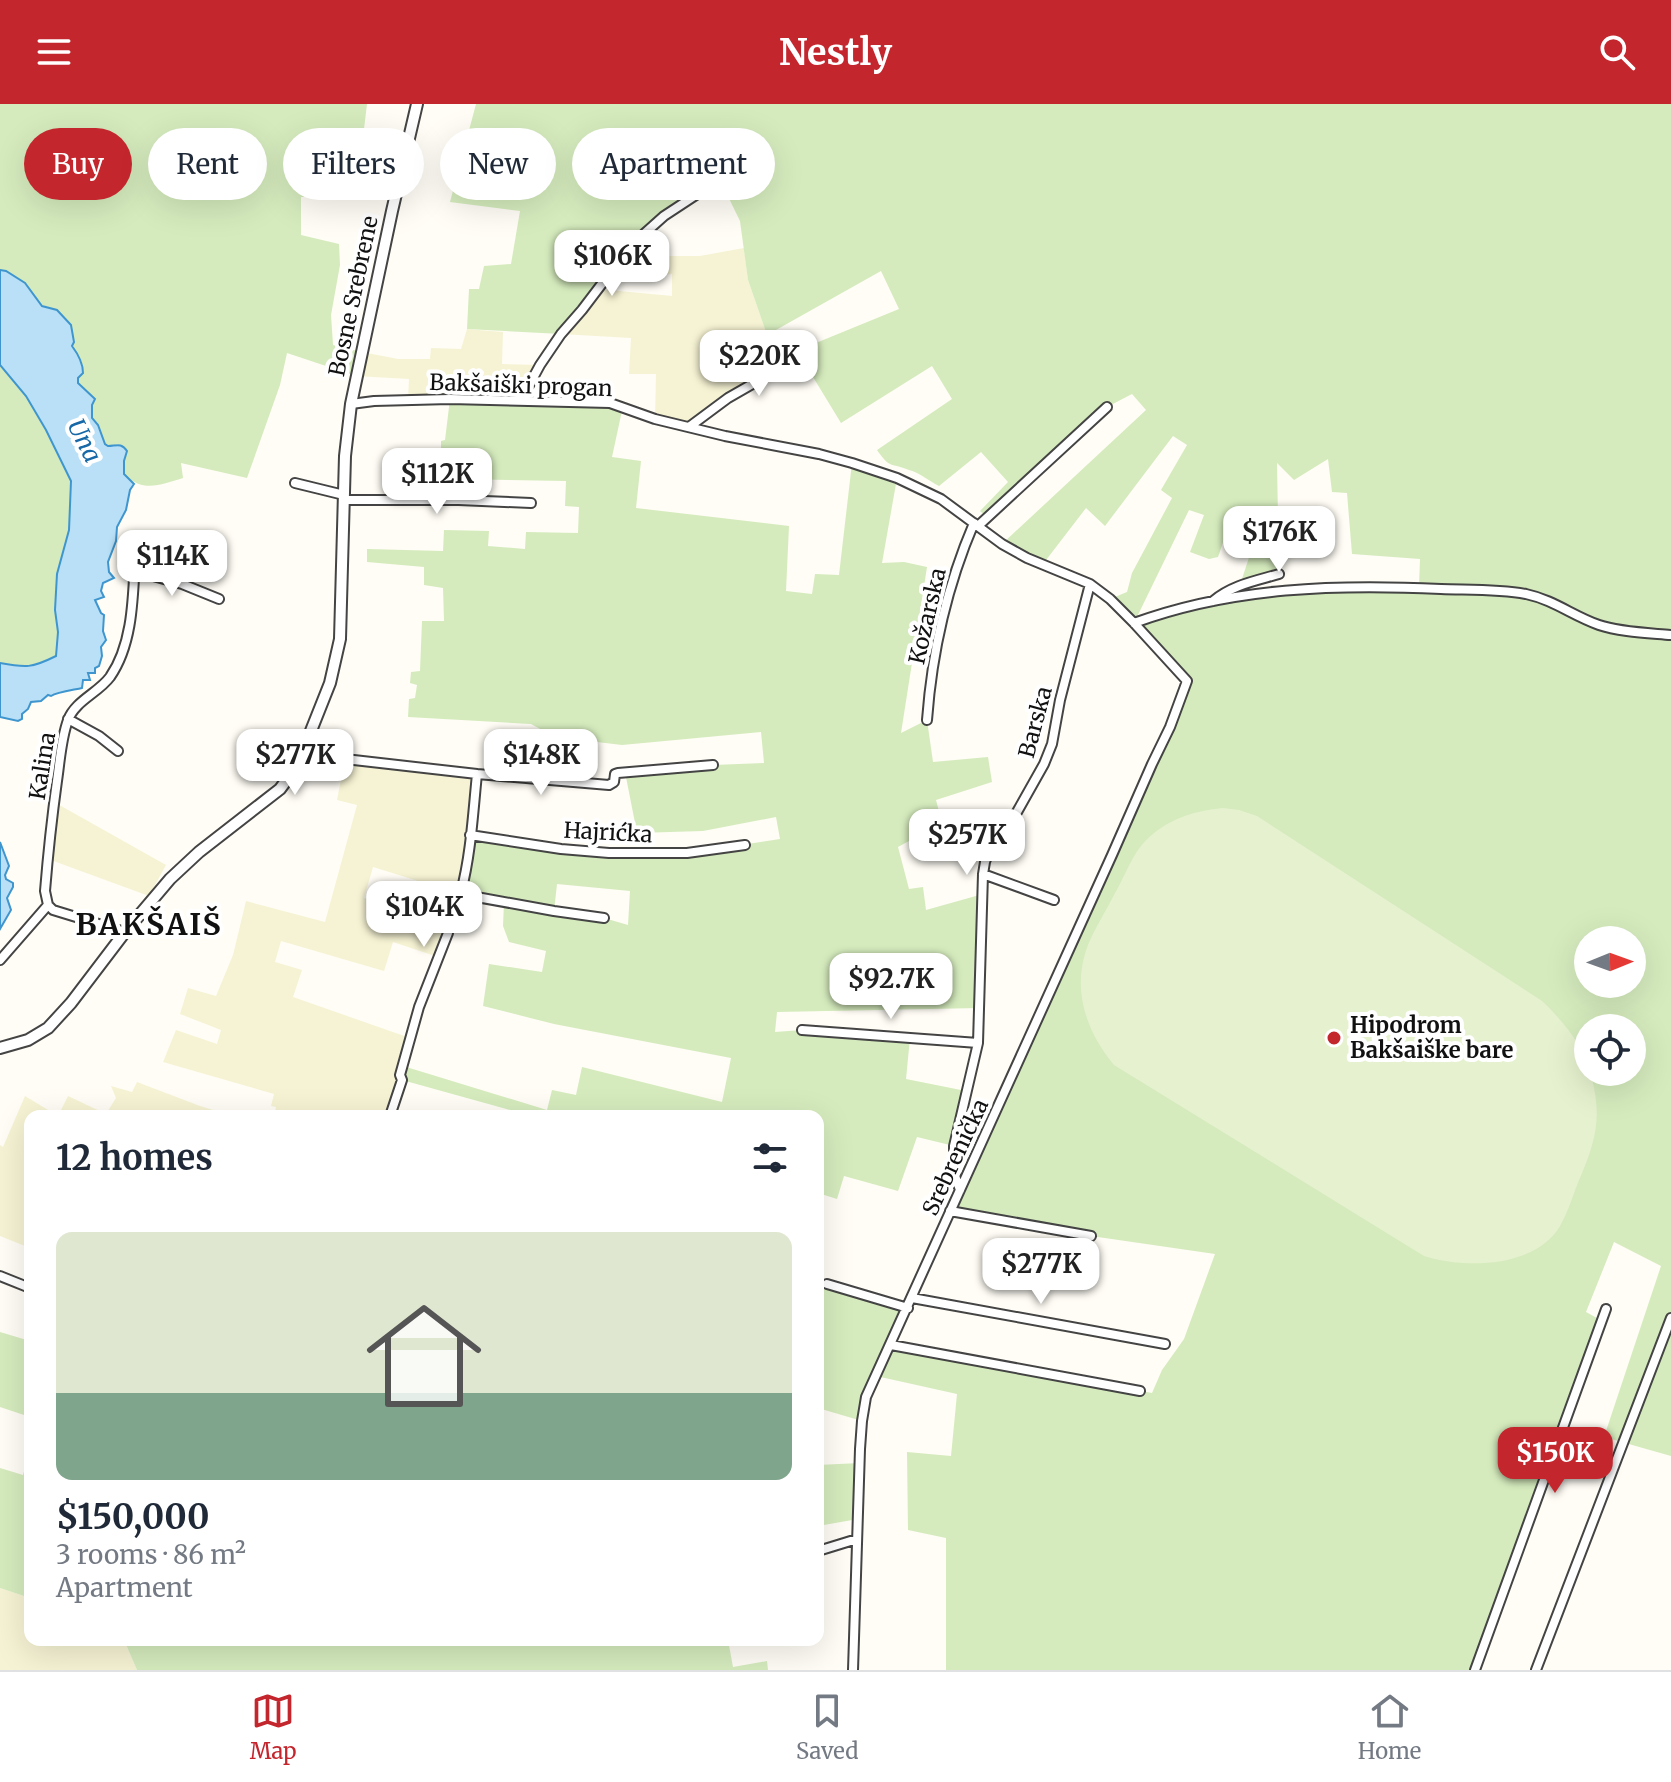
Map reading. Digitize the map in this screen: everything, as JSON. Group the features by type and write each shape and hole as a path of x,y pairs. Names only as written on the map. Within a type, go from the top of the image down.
{"street":[{"name":"Bosne Srebrene","path":"0,1048 28,1040 48,1028 170,879 199,852 280,789 297,766 330,683 340,639 345,456 351,404 417,104"},
{"path":"521,400 561,334 623,256 664,216 688,200"},
{"path":"689,427 811,345"},
{"name":"Bakšaiški progan","path":"351,404 408,399 610,403 655,419 852,463 897,478 941,499 1002,544 1027,558 1090,584 1110,599 1187,681"},
{"path":"976,524 1107,407"},
{"path":"295,483 344,498 531,503"},
{"name":"Kožarska","path":"927,720 936,647 958,561 976,524"},
{"name":"Kalina","path":"48,905 45,891 48,859 68,719 76,707 109,678 120,659 130,615 135,558"},
{"path":"135,571 182,584 219,599"},
{"path":"1212,602 1240,585 1279,574"},
{"name":"Barska","path":"960,1190 954,1173 954,1146 978,1043 985,862 991,846 1023,802 1052,744 1090,584"},
{"path":"1134,623 1181,608 1276,590 1314,587 1419,588 1526,594 1556,603 1602,626 1671,635"},
{"name":"Srebrenička","path":"853,1670 862,1421 866,1397 1170,727 1187,681"},
{"path":"68,719 118,751"},
{"path":"303,751 345,759 477,774 609,785 618,773 713,765"},
{"path":"392,1110 419,1007 448,933 446,923 460,894 477,774"},
{"path":"955,831 991,846"},
{"name":"Hajrićka","path":"470,835 609,853 687,853 745,845"},
{"path":"983,874 1054,900"},
{"path":"460,894 604,918"},
{"path":"0,960 48,905 53,910 125,932"},
{"path":"802,1030 978,1043"},
{"path":"950,1211 1091,1236"},
{"path":"0,1276 24,1286"},
{"path":"827,1284 908,1308"},
{"path":"912,1298 1165,1344"},
{"path":"1475,1670 1606,1309"},
{"path":"1536,1670 1671,1318"},
{"path":"891,1345 1140,1391"},
{"path":"824,1549 857,1539"}],"shaded area":[{"path":"744,248 748,280 782,367 689,427 655,419 656,374 629,374 631,338 561,334 598,289 672,296 672,274 604,280 623,256 700,256"},
{"path":"467,329 503,332 502,364 540,365 521,400 408,399 409,379 356,376 362,352 398,359 430,359 431,348 461,349"},
{"path":"345,759 477,774 460,894 373,867 364,898 446,923 438,957 393,942 384,971 281,941 275,962 302,970 293,997 410,1038 392,1110 275,1110 276,1107 271,1106 274,1094 163,1062 176,1030 217,1044 221,1030 180,1014 188,988 216,996 233,955 246,901 325,922 357,805 337,800"},
{"path":"54,802 166,865 149,896 48,859"},
{"path":"137,1082 213,1110 108,1110 116,1098 111,1086 132,1092"},
{"path":"25,1096 48,1110 24,1110 24,1246 0,1236 0,1145 3,1147"},
{"path":"68,1096 98,1110 61,1110"},
{"path":"0,1588 24,1596 24,1646 127,1646 137,1670 0,1670"}],"green space":[{"path":"0,104 367,104 364,128 283,128 283,200 301,200 301,235 339,244 340,265 331,315 333,345 362,352 356,376 287,353 280,385 247,478 181,463 183,478 152,486 131,480 124,474 126,457 118,444 105,444 92,418 93,397 79,384 82,361 74,348 71,325 57,310 42,305 17,277 0,270"},
{"path":"476,104 1671,104 1671,1456 1604,1437 1661,1266 1614,1242 1586,1312 1604,1322 1475,1670 946,1670 946,1538 908,1530 907,1452 951,1456 957,1394 876,1376 862,1421 824,1410 824,1283 908,1308 892,1345 1152,1393 1162,1370 1184,1339 1215,1254 950,1211 1187,682 1110,599 1127,592 1132,573 1172,498 1161,490 1187,445 1173,436 1105,526 1086,508 1043,564 1002,544 1146,410 1132,394 1107,407 987,517 980,511 1008,482 981,452 939,486 917,473 888,463 877,450 952,399 932,366 841,423 799,354 811,345 899,309 881,271 767,335 748,280 740,221 730,200 775,200 775,128 572,128 572,200 690,200 645,233 561,334 467,329 469,289 479,289 484,266 511,264 520,211 451,200 556,200 556,128 470,128","holes":["1328,459 1332,492 1347,493 1352,554 1420,559 1419,587 1276,590 1135,621 1189,510 1204,515 1190,552 1209,559 1218,557 1230,522 1258,530 1240,585 1279,574 1277,463 1294,480"]},
{"path":"0,365 26,396 71,481 69,530 57,574 56,656 29,666 0,663"},
{"path":"450,399 623,406 612,457 641,461 636,508 789,526 786,591 812,594 815,574 839,575 852,463 897,478 882,563 904,562 927,567 901,733 927,720 933,762 988,757 992,782 936,800 942,823 898,847 909,889 923,887 926,910 983,894 979,1008 777,1012 775,1032 802,1030 910,1038 906,1079 966,1091 954,1146 917,1137 898,1191 844,1176 837,1199 824,1195 824,1110 547,1110 552,1090 576,1095 582,1067 722,1102 731,1058 554,1024 483,1006 489,964 542,972 546,951 509,942 503,926 504,902 460,894 470,835 561,849 687,853 780,839 776,817 703,831 637,833 625,772 764,763 761,732 622,745 555,737 531,724 408,717 409,699 415,698 417,685 410,683 411,672 420,671 422,621 444,621 443,588 424,585 424,567 367,562 367,549 443,551 444,530 489,531 488,546 525,549 526,532 578,533 579,507 565,506 566,481 455,479 455,457 441,456 441,441 445,440","holes":["557,884 630,891 628,925 604,918 554,911"]},
{"name":"Hipodrom Bakšaiške bare","path":"1223,808 1257,816 1542,1001 1556,1015 1574,1039 1574,1086 1594,1086 1597,1115 1590,1153 1560,1226 1549,1240 1534,1250 1498,1262 1459,1263 1424,1256 1114,1065 1096,1038 1084,1009 1081,978 1088,945 1141,846 1168,824 1200,812"},
{"path":"403,1066 547,1110 510,1110 402,1080"},
{"path":"0,1332 24,1339 24,1415 0,1407"},
{"path":"860,1463 858,1519 824,1525 824,1465"},
{"path":"0,1468 23,1475 24,1471 24,1596 0,1588"},
{"path":"127,1646 729,1646 733,1667 767,1661 768,1670 137,1670"}],"water":[{"name":"Una","path":"0,270 25,283 42,306 57,310 71,325 72,346 83,369 78,383 95,399 92,418 105,444 120,445 127,451 124,474 134,484 117,527 116,541 108,562 109,572 114,578 103,583 101,591 104,597 95,600 104,615 106,640 101,647 99,666 95,668 95,673 88,673 90,680 83,680 82,688 31,702 18,721 0,717 0,663 29,666 56,656 57,574 69,530 71,481 26,396 0,365"},
{"path":"0,842 9,866 6,879 13,883 13,887 7,898 11,910 0,929"}],"place":[{"name":"Hipodrom Bakšaiške bare","path":"1334,1038"}],"district":[{"name":"BAKŠAIŠ","path":"149,925"}]}
